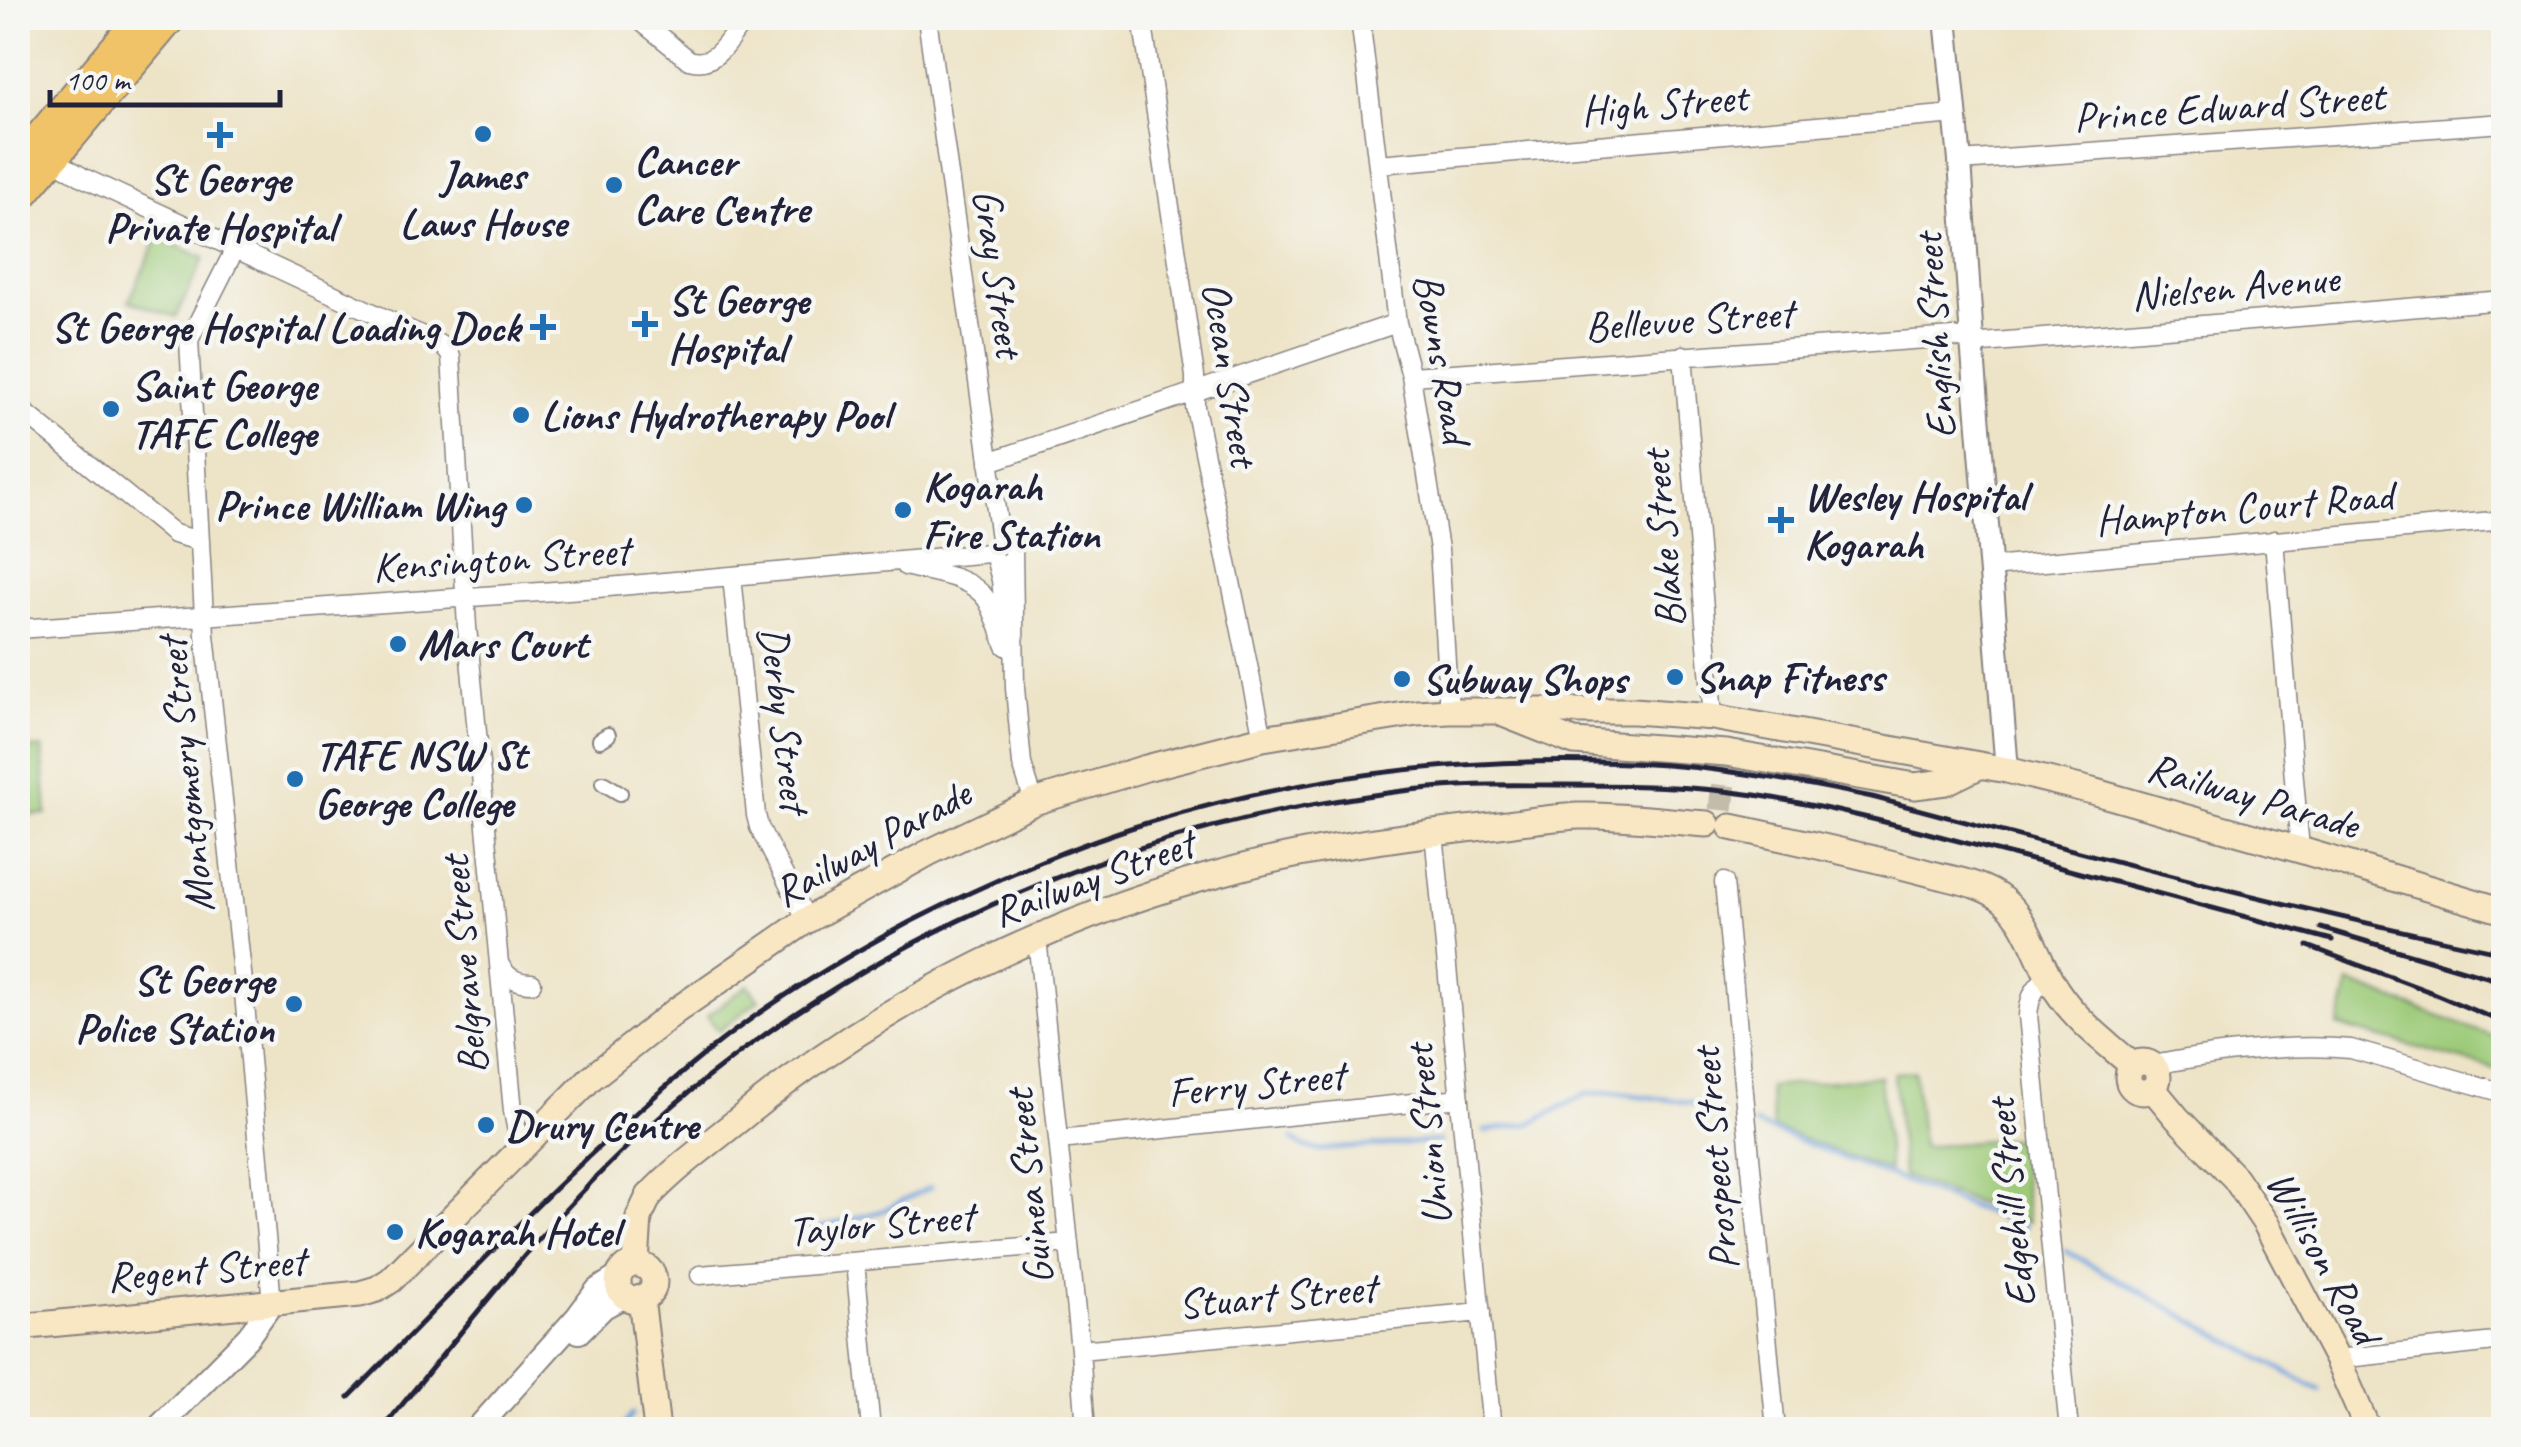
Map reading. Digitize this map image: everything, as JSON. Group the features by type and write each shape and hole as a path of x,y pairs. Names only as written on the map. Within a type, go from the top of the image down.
{"highway":[{"path":"18,199 35,154 141,18"},
{"path":"35,154 170,18"}],"main road":[{"path":"1565,710 1566,731 1588,743"},
{"name":"Railway Parade","path":"397,1274 520,1147 615,1057 807,920 928,853 1034,802 1263,738 1449,711 1634,711 1712,718 2007,770 2092,790 2504,911"},
{"name":"Railway Parade","path":"1498,711 1564,739 1914,786 1946,782 1979,766"},
{"name":"Railway Street","path":"657,1430 630,1284 639,1217 648,1196 747,1112 857,1032 954,977 1134,899 1228,871 1308,853 1434,833 1579,816 1720,819 1982,888 2003,900 2016,914 2060,995 2087,1025 2146,1073"},
{"name":"Willison Road","path":"2146,1073 2177,1118 2234,1178 2266,1224 2337,1359 2368,1430"},
{"name":"Regent Street","path":"18,1328 360,1294 384,1285 397,1274"}],"street":[{"path":"636,18 689,60 700,63 718,54 745,18"},
{"name":"Gray Street","path":"927,18 989,462 1022,764 1034,802"},
{"name":"Ocean Street","path":"1142,18 1195,376 1195,407 1263,738"},
{"name":"Bowns Road","path":"1360,18 1397,323 1411,376 1439,549 1449,711"},
{"name":"English Street","path":"1946,18 2007,770"},
{"name":"High Street","path":"1379,164 1956,114"},
{"name":"Prince Edward Street","path":"1960,161 2504,122"},
{"path":"35,154 235,248"},
{"name":"Belgrave Street","path":"235,248 431,340 451,356 467,627 513,1111 520,1147"},
{"name":"Montgomery Street","path":"235,248 189,340 204,615 272,1303"},
{"name":"Nielsen Avenue","path":"1972,341 2504,300"},
{"path":"989,462 1397,323"},
{"name":"Bellevue Street","path":"1411,376 1954,336 1972,341"},
{"name":"Blake Street","path":"1683,355 1712,718"},
{"path":"18,407 174,534 200,541"},
{"name":"Hampton Court Road","path":"1990,567 2504,520"},
{"path":"2274,540 2300,850"},
{"name":"Gray Street","path":"999,550 1006,646 1015,688"},
{"name":"Kensington Street","path":"18,629 467,598 999,550"},
{"path":"889,562 950,577 975,588 989,603 1006,646"},
{"name":"Derby Street","path":"732,576 756,815 807,920"},
{"path":"603,784 620,793"},
{"name":"Union Street","path":"1434,833 1492,1430"},
{"name":"Prospect Street","path":"1724,882 1776,1430"},
{"name":"Guinea Street","path":"1037,938 1086,1430"},
{"path":"499,962 514,980 532,983"},
{"name":"Edgehill Street","path":"2048,976 2035,987 2028,1015 2069,1430"},
{"path":"2146,1073 2224,1054 2325,1046 2351,1049 2504,1094"},
{"name":"Ferry Street","path":"1059,1140 1460,1098"},
{"name":"Taylor Street","path":"700,1275 1069,1243"},
{"path":"856,1262 871,1430"},
{"path":"476,1430 577,1317 596,1290 630,1284"},
{"path":"488,1430 590,1320 630,1284"},
{"path":"156,1430 248,1337 272,1303"},
{"name":"Stuart Street","path":"1080,1350 1481,1312"},
{"path":"2337,1359 2504,1341"}],"green space":[{"path":"158,237 204,258 176,317 129,301"},
{"path":"42,748 47,814 18,816 18,750"},
{"path":"2349,983 2503,1040 2503,1071 2338,1026"},
{"path":"748,985 759,1000 719,1031 707,1016"},
{"path":"1914,1071 1922,1147 2019,1138 2028,1222 1903,1176 1894,1073"},
{"path":"1880,1076 1889,1171 1773,1128 1769,1087"}],"waterway":[{"path":"1485,1131 1529,1124 1585,1094 1610,1092 1694,1103 1720,1111"},
{"path":"1755,1124 2024,1227"},
{"path":"1293,1139 1318,1150 1440,1141"},
{"path":"808,1231 882,1211 931,1187"},
{"path":"2066,1251 2319,1390"},
{"path":"621,1430 633,1413"}],"tunnel":[{"path":"1721,810 1726,764"}],"railway":[{"path":"349,1397 613,1134 706,1053 780,999 910,922 1028,867 1150,822 1276,790 1341,778 1470,764 1601,762 1718,770 1872,797 2266,899 2504,953"},
{"path":"382,1429 507,1276 607,1166 716,1071 793,1015 873,965 957,921 1133,850 1224,824 1334,801 1441,787 1632,786 1730,792 1885,822 2332,940"},
{"path":"2321,928 2504,982"},
{"path":"2308,946 2504,1023"}],"place":[{"name":"James Laws House","path":"483,134"},
{"name":"St George Private Hospital","path":"220,135"},
{"name":"Cancer Care Centre","path":"614,185"},
{"name":"St George Hospital","path":"645,324"},
{"name":"St George Hospital Loading Dock","path":"543,327"},
{"name":"Saint George TAFE College","path":"111,409"},
{"name":"Lions Hydrotherapy Pool","path":"521,415"},
{"name":"Prince William Wing","path":"524,505"},
{"name":"Kogarah Fire Station","path":"903,510"},
{"name":"Wesley Hospital Kogarah","path":"1781,520"},
{"name":"Mars Court","path":"398,644"},
{"name":"Snap Fitness","path":"1675,677"},
{"name":"Subway Shops","path":"1402,679"},
{"name":"TAFE NSW St George College","path":"295,779"},
{"name":"St George Police Station","path":"294,1004"},
{"name":"Drury Centre","path":"486,1125"},
{"name":"Kogarah Hotel","path":"395,1232"}]}
